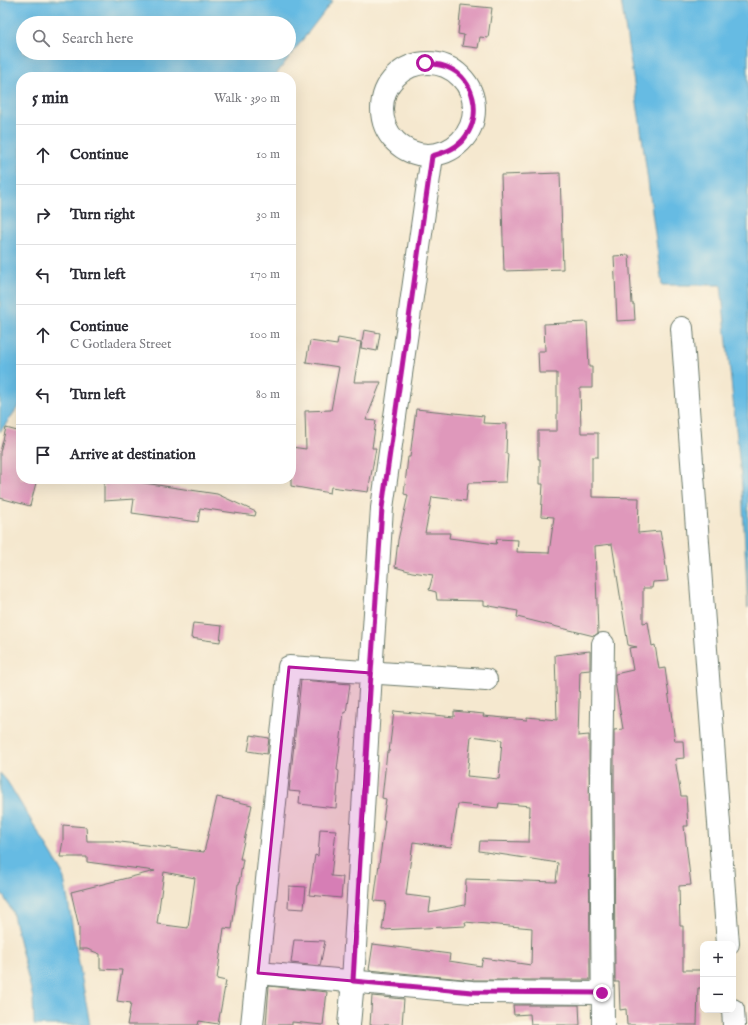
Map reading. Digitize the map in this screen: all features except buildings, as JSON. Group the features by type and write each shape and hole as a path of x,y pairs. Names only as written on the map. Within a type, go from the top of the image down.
{"street":[{"path":"425,63 438,64 450,68 461,76 469,87 474,99 475,112 472,125 466,137 457,146 432,156 419,154 407,150 401,146 388,132 383,120 382,106 385,94 391,82 400,73 412,66 425,63"},
{"path":"349,1025 382,508 432,156"},
{"path":"682,328 728,941"},
{"path":"603,644 601,780 603,1025"},
{"path":"252,1025 290,667 486,680"},
{"path":"258,973 472,992 602,993"},
{"path":"733,1013 734,1025"}],"highlighted area":[{"path":"289,667 371,673 353,981 258,973"}],"water":[{"path":"0,0 333,0 296,48 296,16 16,16 16,60 287,60 278,72 16,72 16,410 0,432"},
{"path":"621,0 748,0 748,608 742,486 721,285 662,285 640,122"},
{"path":"0,773 7,781 63,873 90,1025 34,1025 33,998 12,911 0,890"}],"route":[{"path":"425,63 438,64 450,68 461,76 469,87 474,99 475,112 472,125 466,137 457,146 432,156 399,383 382,508 353,981 472,992 602,993"}]}
